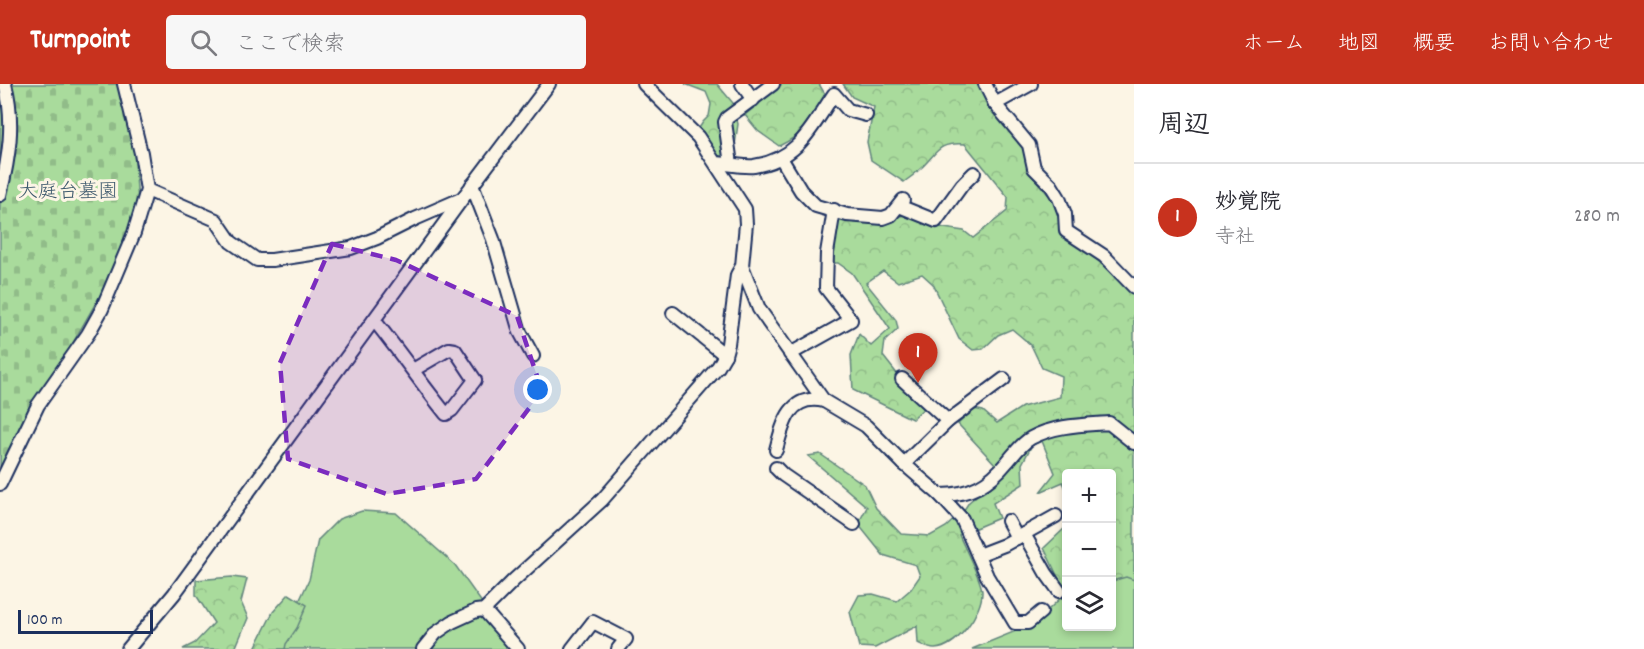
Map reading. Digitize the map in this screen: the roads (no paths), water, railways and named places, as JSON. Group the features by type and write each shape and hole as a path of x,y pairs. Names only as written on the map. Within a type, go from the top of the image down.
{"street":[{"path":"0,195 11,143 10,119 4,84"},
{"path":"0,484 38,405 88,334 102,309 134,233 147,190 141,153 124,84"},
{"path":"128,649 174,594 472,185 549,84"},
{"path":"423,649 436,633 452,622 476,611 484,610 602,500 718,367 725,355 734,309 737,274 742,266 745,209 698,137 644,84"},
{"path":"742,84 753,100"},
{"path":"731,164 725,122 727,118 773,84"},
{"path":"985,84 995,104 1029,145 1034,168 1051,185 1059,198 1065,214 1066,231 1104,255 1134,287"},
{"path":"995,104 1031,84"},
{"path":"717,163 752,166 781,158 794,150 834,94 848,110 866,115"},
{"path":"781,158 801,191 816,206 847,214 883,218 891,215 901,203 936,221 962,185 974,173"},
{"path":"472,185 493,239 520,332 533,356"},
{"path":"147,190 216,220 231,242 257,260 272,260 351,248 462,199"},
{"path":"790,354 851,320 826,288 827,253 834,210"},
{"path":"742,266 759,309 824,401"},
{"path":"673,313 725,355"},
{"path":"374,320 446,414 452,410 475,380 455,350 449,349 413,369"},
{"path":"902,379 948,421"},
{"path":"904,464 948,421 1004,379"},
{"path":"776,450 785,420 801,401 813,398 824,401 866,426 904,464 940,495 962,519 991,584 1015,623 1028,623 1041,612"},
{"path":"940,495 957,495 986,483 998,474 1026,442 1052,430 1109,423 1134,443"},
{"path":"776,468 783,476 854,524"},
{"path":"978,555 1056,516"},
{"path":"1008,521 1059,591"},
{"path":"484,610 518,649"},
{"path":"572,649 593,622 626,639 618,649"}],"place":[{"name":"妙覚院","path":"918,383"}],"park label":[{"name":"大庭台墓園","path":"68,190"}]}
